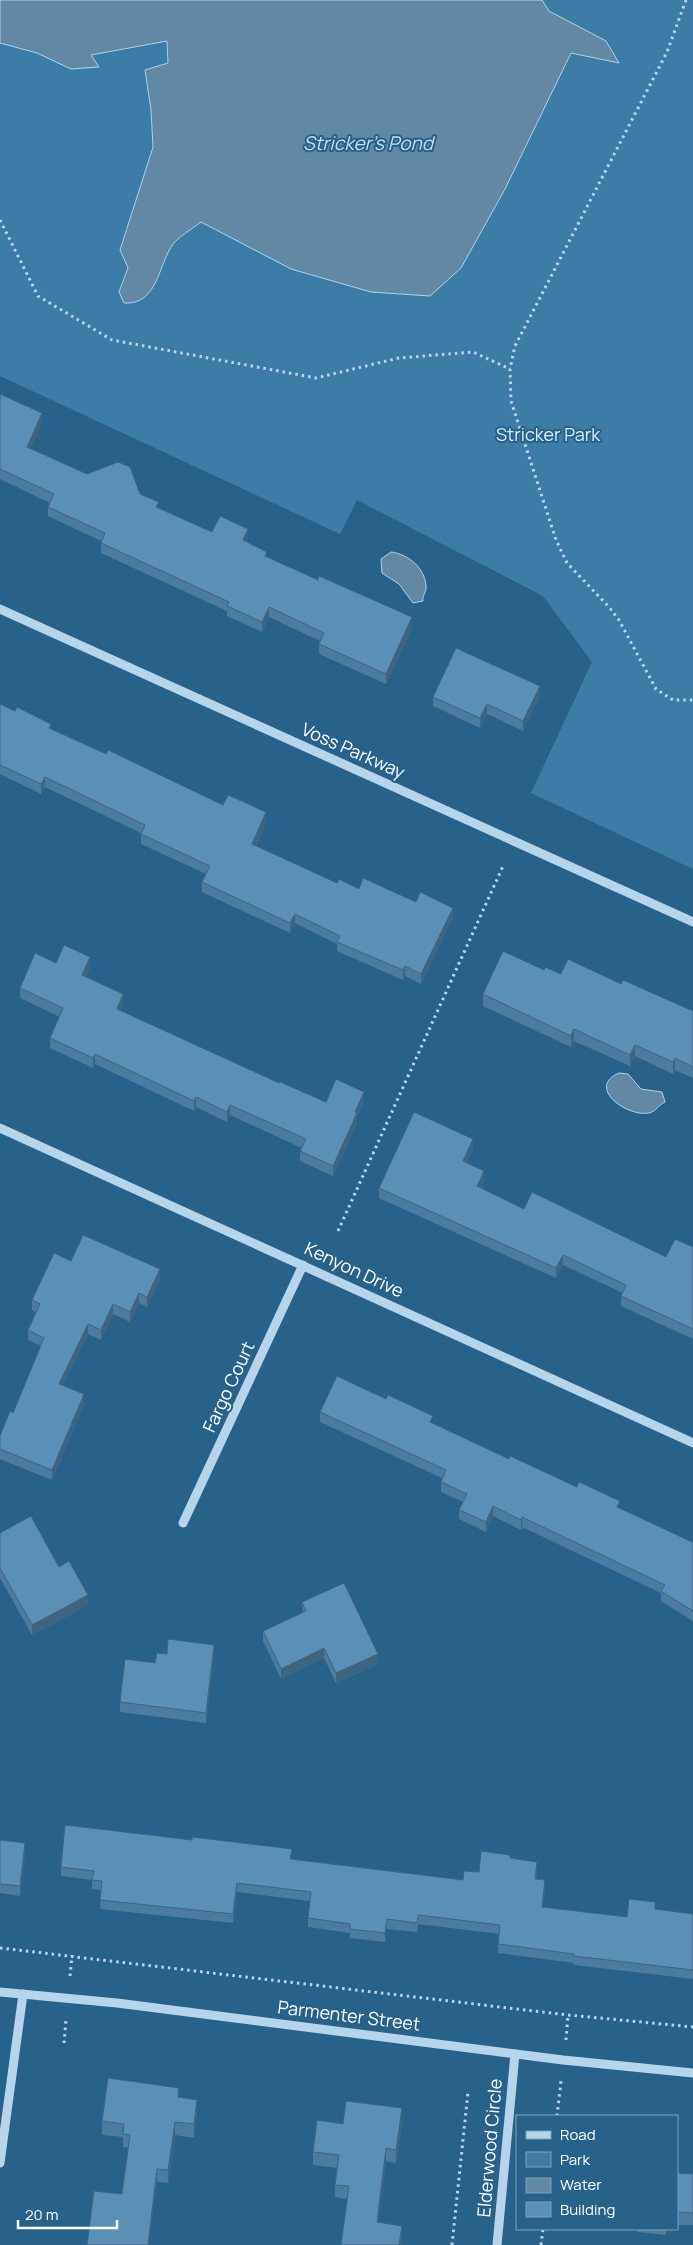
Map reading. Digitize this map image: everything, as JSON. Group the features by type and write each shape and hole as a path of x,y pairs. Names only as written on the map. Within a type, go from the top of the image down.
{"street":[{"name":"Voss Parkway","path":"0,609 693,922"},
{"name":"Kenyon Drive","path":"0,1128 693,1443"},
{"name":"Fargo Court","path":"184,1523 304,1265"},
{"name":"Parmenter Street","path":"0,1992 117,2004 515,2054 693,2073"},
{"path":"0,2163 23,1994"},
{"name":"Elderwood Circle","path":"498,2245 515,2054"}],"path":[{"path":"686,0 667,52 515,346 510,369 511,401 556,540 567,563 619,620 656,689 672,700 693,700"},
{"path":"0,220 38,296 112,340 316,378 399,358 473,352 510,369"},
{"path":"338,1231 504,864"},
{"path":"0,1948 568,2015 693,2027"},
{"path":"452,2245 468,2092"},
{"path":"541,2245 543,2230"}],"green space":[{"name":"Stricker Park","path":"0,0 693,0 693,869 531,793 592,662 543,596 357,500 340,534 0,376"}],"water":[{"name":"Stricker's Pond","path":"0,0 542,0 549,11 606,41 619,63 571,53 505,189 461,268 430,296 371,292 291,269 201,222 173,244 156,282 144,298 135,302 124,303 119,292 128,268 120,250 153,147 151,110 145,70 168,63 167,41 91,55 99,67 71,69 37,53 0,43"},
{"path":"391,552 404,556 419,568 425,579 426,586 423,601 413,603 399,584 382,573 381,559"},
{"path":"619,1073 628,1074 641,1089 662,1092 665,1102 649,1113 640,1113 621,1106 608,1093 607,1086 610,1079"}],"building":[{"path":"0,394 42,413 27,447 87,474 118,462 130,467 140,494 159,502 156,507 212,532 220,516 248,529 243,540 267,552 265,556 318,580 319,576 412,617 386,674 319,644 324,633 269,607 262,622 227,606 229,602 101,543 105,533 48,507 54,494 0,469"},
{"path":"456,648 540,686 523,721 487,704 480,718 433,697"},
{"path":"0,704 15,711 17,707 51,724 49,728 106,754 108,750 223,805 228,795 266,812 252,844 337,883 339,879 359,889 363,878 416,902 420,892 453,908 421,974 405,966 403,970 337,942 340,936 295,914 290,923 202,882 210,866 141,834 145,825 45,777 41,784 0,765"},
{"path":"64,945 90,957 82,975 123,994 117,1009 279,1083 326,1102 336,1079 364,1092 355,1112 357,1113 333,1166 300,1151 306,1139 230,1105 227,1112 196,1097 194,1101 95,1054 93,1058 50,1038 63,1008 20,988 35,953 56,963"},
{"path":"503,951 544,970 545,967 561,974 568,959 621,984 623,980 693,1011 693,1067 675,1058 673,1062 635,1045 630,1055 574,1029 571,1036 483,994"},
{"path":"414,1112 473,1139 463,1161 484,1171 477,1186 524,1209 532,1192 666,1257 675,1239 693,1247 693,1329 621,1296 626,1285 563,1255 556,1268 379,1188"},
{"path":"83,1235 160,1269 147,1297 139,1293 130,1312 113,1304 101,1330 88,1324 59,1384 84,1394 52,1470 0,1449 0,1436 10,1411 13,1413 44,1338 28,1330 40,1304 32,1300 54,1253 71,1261"},
{"path":"337,1376 386,1399 388,1395 433,1416 430,1422 509,1459 510,1456 577,1487 579,1482 620,1501 617,1507 692,1542 693,1540 693,1611 661,1591 665,1585 522,1517 521,1520 493,1506 486,1522 459,1510 467,1494 441,1482 446,1470 320,1412"},
{"path":"31,1516 59,1567 69,1561 88,1595 32,1625 0,1568 0,1533"},
{"path":"344,1583 378,1654 336,1673 324,1648 281,1669 263,1631 306,1611 302,1602"},
{"path":"168,1639 214,1645 206,1713 120,1702 125,1659 155,1663 157,1653 167,1654"},
{"path":"65,1825 192,1840 192,1837 292,1849 290,1859 463,1880 464,1871 479,1872 481,1851 510,1855 510,1858 537,1862 535,1879 545,1880 542,1907 627,1917 629,1899 655,1902 655,1909 693,1914 693,1970 574,1956 574,1954 498,1944 500,1925 418,1915 417,1923 387,1919 385,1933 350,1929 350,1924 308,1918 311,1892 237,1883 233,1914 100,1900 102,1881 92,1880 94,1871 61,1867"},
{"path":"0,1840 25,1843 20,1886 0,1884"},
{"path":"108,2078 179,2088 178,2097 197,2100 194,2124 175,2122 168,2170 157,2169 148,2245 87,2245 94,2191 122,2194 130,2135 123,2134 124,2124 102,2121"},
{"path":"346,2101 402,2108 396,2150 386,2148 377,2222 402,2226 399,2245 341,2245 349,2186 335,2185 339,2155 313,2152 317,2120 343,2124"},
{"path":"678,2173 693,2174 693,2213 678,2212"}]}
